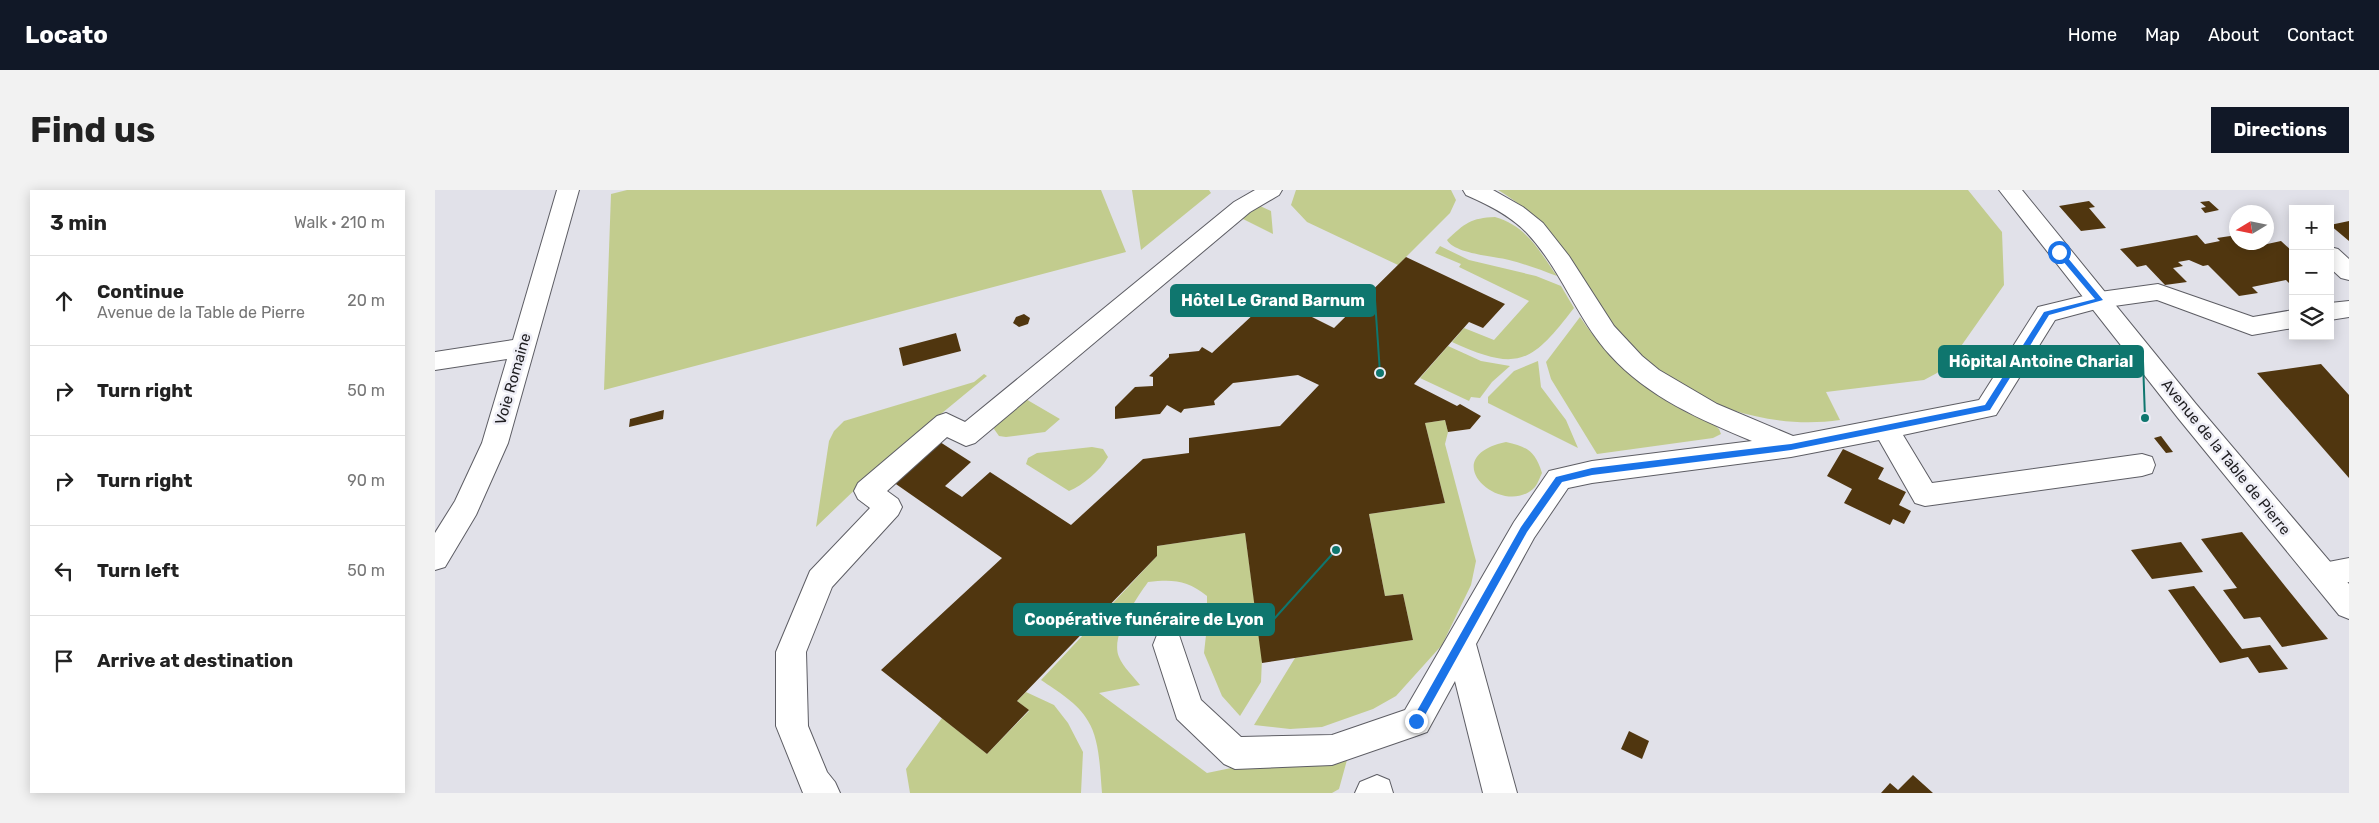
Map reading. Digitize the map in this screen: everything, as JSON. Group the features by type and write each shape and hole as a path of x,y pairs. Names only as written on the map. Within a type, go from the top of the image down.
{"street":[{"name":"Voie Romaine","path":"435,558 466,507 495,443 568,190"},
{"path":"823,793 815,783 792,726 791,652 820,580 888,507 868,491 946,423 966,436 1242,207 1271,190"},
{"path":"1474,190 1486,195 1534,227 1560,260 1608,338 1633,363 1684,400 1791,447"},
{"name":"Avenue de la Table de Pierre","path":"2010,190 2187,411 2336,572 2349,606"},
{"path":"2334,259 2349,272"},
{"path":"1168,644 1188,709 1235,753 1332,750 1416,721 1524,530 1559,479 1592,472 1791,447 1885,426 1987,408 2047,313 2099,300 2157,292 2253,326 2289,320"},
{"path":"2334,311 2349,309"},
{"path":"435,361 523,347"},
{"path":"1885,426 1925,495 2142,465"},
{"path":"1460,642 1500,793"}],"green space":[{"path":"627,190 1101,190 1126,252 604,390 611,194"},
{"path":"1132,190 1209,190 1211,193 1141,250"},
{"path":"1296,190 1451,190 1456,200 1450,213 1398,265 1307,222 1291,205"},
{"path":"1498,190 1968,190 2002,232 2004,285 1952,359 1937,373 1924,380 1826,392 1840,420 1809,422 1777,420 1746,414 1715,404 1686,390 1659,372 1635,352 1614,328 1546,227 1529,212"},
{"path":"1260,206 1271,211 1273,234 1239,217"},
{"path":"1495,217 1516,226 1524,233 1557,276 1515,262 1475,254 1451,245 1447,240 1469,222"},
{"path":"1440,246 1469,260 1536,276 1561,286 1574,308 1546,341 1534,351 1522,357 1508,359 1493,357 1452,342 1464,328 1494,340 1529,301 1459,267 1461,264 1435,253"},
{"path":"1580,317 1607,352 1638,381 1673,405 1713,424 1719,429 1721,434 1713,438 1597,454 1551,379 1546,362"},
{"path":"1448,346 1481,361 1510,366 1492,382 1480,398 1471,397 1469,401 1420,378"},
{"path":"1538,361 1541,387 1566,420 1578,448 1488,403 1488,397 1514,371"},
{"path":"984,374 987,376 890,456 816,527 829,441 834,431 844,421 974,382"},
{"path":"1024,398 1060,419 1045,432 1006,437 999,436 994,429 995,423"},
{"path":"1445,420 1448,432 1445,444 1476,561 1471,585 1442,645 1396,696 1373,709 1322,727 1290,729 1254,725 1295,658 1413,640 1403,594 1385,596 1369,514 1445,503 1425,423"},
{"path":"1506,442 1530,451 1537,460 1542,473 1535,487 1522,495 1507,496 1493,491 1481,483 1474,472 1475,460 1485,450"},
{"path":"1092,447 1103,449 1108,457 1091,477 1069,491 1026,464 1028,458 1037,453"},
{"path":"1245,533 1262,658 1261,682 1240,716 1222,696 1204,653 1207,626 1207,596 1193,587 1179,582 1148,582 1131,608 1121,629 1117,648 1119,657 1140,685 1099,693 1207,773 1265,761 1347,760 1339,789 1332,793 1102,793 1097,746 1088,721 1073,703 1041,680 1157,556 1157,546"},
{"path":"1026,692 1054,705 1068,723 1083,752 1081,793 910,793 906,769 942,718 987,754 1029,711 1017,701"}],"building":[{"path":"2089,201 2095,207 2089,208 2106,228 2081,231 2059,206"},
{"path":"2209,201 2219,210 2205,213 2201,208 2206,207 2200,202"},
{"path":"2349,221 2349,241 2334,228 2334,224"},
{"path":"2197,235 2205,244 2220,241 2217,238 2229,236 2229,250 2274,250 2274,243 2281,241 2289,248 2289,283 2286,280 2252,287 2258,293 2239,296 2208,265 2203,266 2189,260 2178,262 2183,266 2173,268 2187,282 2165,285 2146,265 2137,267 2120,249"},
{"path":"1406,257 1505,304 1483,328 1469,322 1414,384 1457,406 1460,404 1481,416 1470,429 1448,432 1445,420 1425,423 1445,503 1369,514 1385,596 1403,594 1413,640 1262,663 1245,533 1157,546 1157,556 1017,701 1029,710 987,754 881,670 1002,558 893,482 940,442 971,462 945,486 962,497 990,472 1071,525 1143,459 1189,453 1189,438 1280,426 1319,385 1298,375 1233,383 1214,401 1215,405 1184,409 1181,413 1167,405 1160,414 1115,419 1115,407 1135,387 1153,386 1153,377 1149,376 1169,357 1169,354 1199,351 1202,347 1212,353 1272,297 1334,328"},
{"path":"1024,314 1030,318 1028,324 1019,327 1013,323 1016,317"},
{"path":"956,333 961,351 903,366 899,348"},
{"path":"2321,364 2349,395 2349,478 2257,373"},
{"path":"664,410 663,419 629,427 630,419"},
{"path":"2161,436 2173,452 2166,453 2154,438"},
{"path":"1843,449 1884,468 1878,479 1906,492 1899,505 1911,511 1904,524 1893,519 1890,525 1844,503 1852,489 1827,476"},
{"path":"2242,532 2328,639 2282,647 2260,617 2244,619 2223,590 2237,588 2201,539"},
{"path":"2181,542 2203,572 2152,579 2131,550"},
{"path":"2194,586 2242,649 2270,645 2288,669 2259,673 2248,657 2220,663 2168,590"},
{"path":"1629,731 1649,741 1642,759 1621,749"},
{"path":"1913,775 1933,793 1881,793 1890,783 1898,790"}],"place":[{"name":"Hôtel Le Grand Barnum","path":"1380,373"},
{"name":"Hôpital Antoine Charial","path":"2145,418"},
{"name":"Coopérative funéraire de Lyon","path":"1336,550"}],"route":[{"path":"1416,721 1524,530 1559,479 1592,472 1791,447 1885,426 1987,408 2047,313 2099,300 2059,252"}]}
